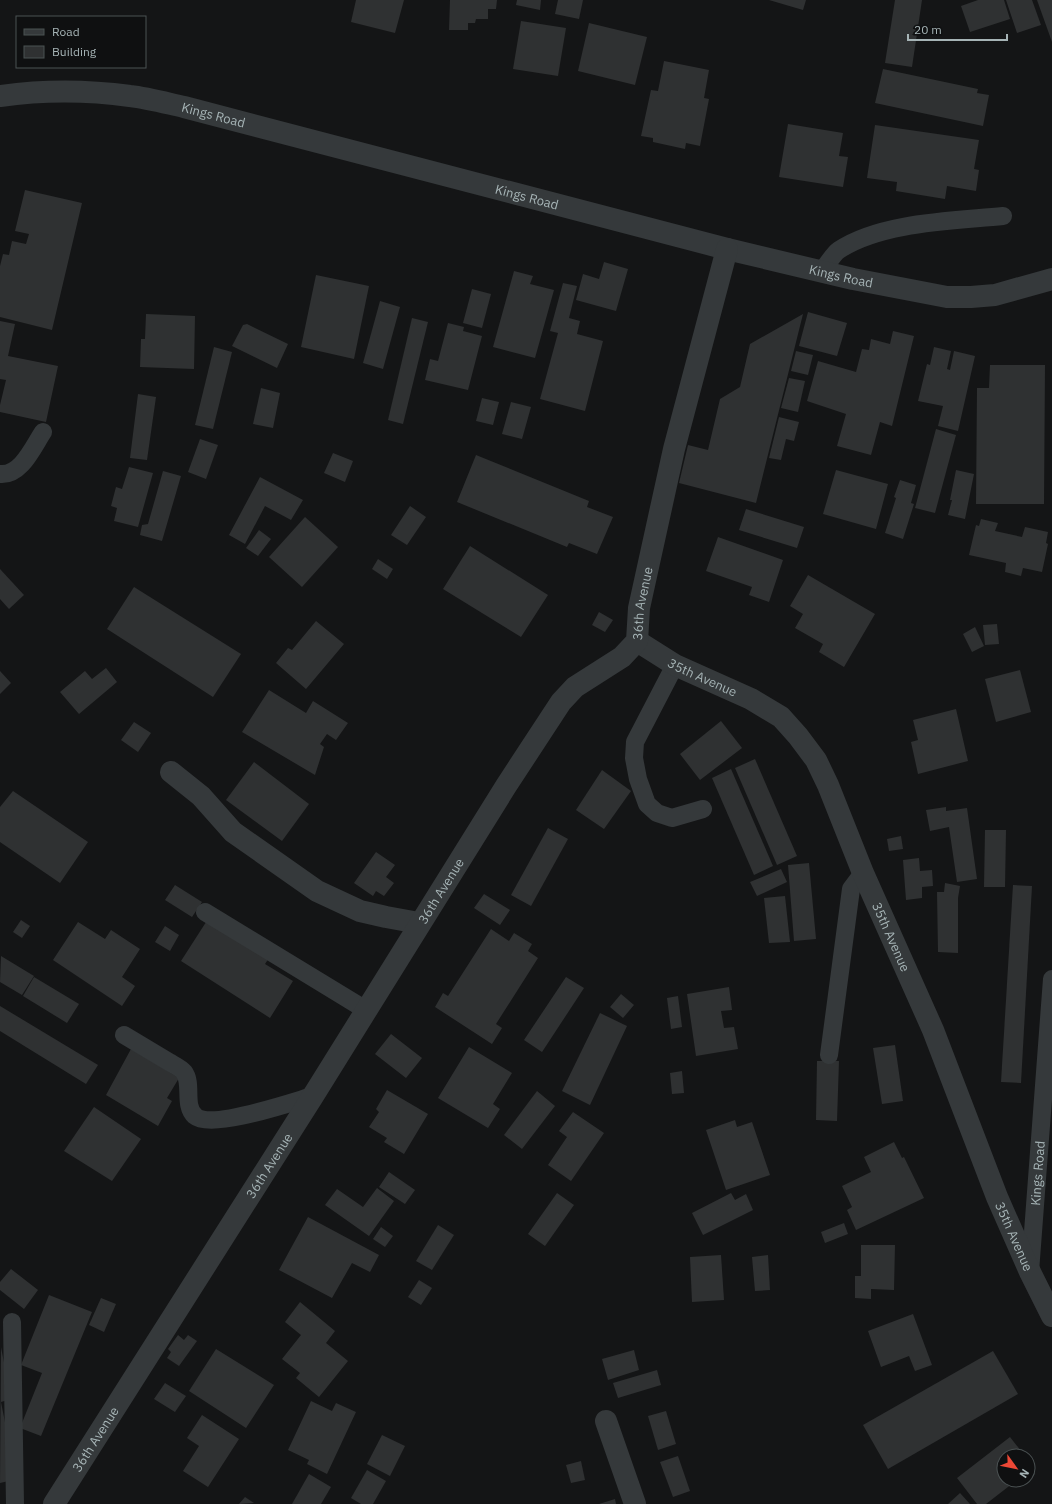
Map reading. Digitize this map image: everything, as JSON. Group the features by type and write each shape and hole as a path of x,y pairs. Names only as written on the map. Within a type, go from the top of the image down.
{"street":[{"name":"Kings Road","path":"0,96 29,92 72,91 131,96 177,105 727,249 853,279 947,297 995,295 1052,279"},
{"name":"36th Avenue","path":"54,1504 313,1096 419,923 561,702 575,687 622,657 637,641 639,608 674,449 727,249"},
{"name":"35th Avenue","path":"637,641 675,665 751,699 781,717 816,760 828,785 863,872 933,1030 997,1197 1030,1272 1052,1316"},
{"path":"171,772 200,796 233,832 317,891 360,911 386,918 419,923"},
{"path":"606,1421 635,1504"}],"lane":[{"path":"822,271 838,251 864,237 912,226 1003,216"},
{"path":"0,474 6,475 20,468 43,432"},
{"path":"675,665 635,742 634,758 638,779 646,804 657,813 672,818 702,809"},
{"path":"830,1055 851,889 863,872"},
{"path":"205,912 366,1010"},
{"name":"Kings Road","path":"1030,1272 1052,979"},
{"path":"124,1035 184,1071 188,1081 190,1107 194,1116 206,1120 227,1118 264,1111 313,1096"},
{"path":"12,1322 15,1504"}],"building":[{"path":"356,0 404,0 395,33 351,22"},
{"path":"450,0 497,0 496,9 488,9 488,19 476,19 475,23 468,23 468,30 449,30"},
{"path":"517,0 541,0 540,10 516,5"},
{"path":"558,0 583,0 579,19 555,14"},
{"path":"769,0 806,0 803,10"},
{"path":"895,0 922,0 912,67 885,63"},
{"path":"978,0 1004,0 1010,19 970,32 961,6"},
{"path":"1006,0 1032,0 1041,25 1017,33"},
{"path":"1037,0 1052,0 1052,42"},
{"path":"521,21 566,28 558,76 513,69"},
{"path":"589,23 647,37 635,85 578,71"},
{"path":"664,61 709,70 704,98 709,99 700,146 686,143 685,149 653,142 653,138 641,136 651,90 658,91"},
{"path":"883,69 978,89 977,93 989,95 983,126 875,103"},
{"path":"788,124 843,133 839,156 848,157 843,187 779,177"},
{"path":"875,125 979,140 974,169 979,170 976,191 947,186 945,199 896,191 897,182 867,178"},
{"path":"25,190 82,203 52,330 0,317 0,266 3,254 9,255 12,241 26,244 29,234 15,231"},
{"path":"604,262 628,269 616,311 576,300 583,274 599,279"},
{"path":"514,271 533,276 530,284 554,290 535,358 493,347"},
{"path":"316,275 369,286 354,359 301,347"},
{"path":"563,283 577,286 569,318 580,321 577,334 603,341 585,411 540,399 558,333 550,331"},
{"path":"472,289 491,294 482,328 463,323"},
{"path":"380,301 400,307 383,369 363,363"},
{"path":"808,312 847,323 837,356 799,346"},
{"path":"146,314 195,316 194,369 140,367 141,339 145,339"},
{"path":"803,314 756,503 679,483 688,445 708,450 720,399 740,387 750,344"},
{"path":"412,318 428,322 403,424 388,420"},
{"path":"0,321 15,324 8,356 58,366 46,422 0,412 0,405 6,380 0,379"},
{"path":"448,323 464,327 463,331 482,336 468,390 425,380 430,359 438,361"},
{"path":"247,324 288,344 277,368 232,346 243,325"},
{"path":"893,331 914,336 892,426 880,422 871,455 837,446 846,414 807,401 818,361 856,372 862,349 869,350 871,339 890,344"},
{"path":"214,347 232,352 213,429 195,425"},
{"path":"934,347 951,351 947,369 950,370 954,351 975,356 958,431 938,426 943,406 918,401 927,364 930,365"},
{"path":"796,351 813,355 808,375 791,371"},
{"path":"990,365 1045,365 1044,504 976,504 977,388 989,388"},
{"path":"789,378 805,381 798,412 781,408"},
{"path":"261,388 280,393 273,428 253,424"},
{"path":"138,394 156,397 147,460 130,458"},
{"path":"482,398 499,402 493,425 476,421"},
{"path":"511,402 531,407 522,439 502,434"},
{"path":"779,417 799,422 794,441 786,439 781,460 769,458"},
{"path":"936,429 956,435 935,513 915,508"},
{"path":"200,439 218,445 206,479 188,472"},
{"path":"333,453 353,461 345,482 324,473"},
{"path":"476,455 589,501 587,507 613,517 597,554 569,543 567,547 457,502"},
{"path":"129,467 153,473 138,527 114,521 117,508 111,506 116,487 122,489"},
{"path":"836,470 888,484 876,529 823,514"},
{"path":"956,470 974,474 965,519 948,515 952,500 950,500"},
{"path":"163,471 181,476 162,541 140,535 142,525 148,524"},
{"path":"260,477 303,500 291,520 265,506 245,544 229,535"},
{"path":"900,480 916,485 911,503 914,504 903,539 885,533"},
{"path":"410,506 426,517 407,545 391,535"},
{"path":"746,509 804,527 797,548 739,530"},
{"path":"305,517 338,547 302,587 269,557"},
{"path":"981,519 998,523 995,531 1022,537 1025,527 1048,532 1046,543 1048,544 1042,572 1023,568 1021,576 1005,572 1006,563 969,555 976,525 979,526"},
{"path":"259,530 271,539 258,556 246,548"},
{"path":"718,537 783,560 769,602 749,595 752,587 706,571"},
{"path":"470,546 548,595 521,637 443,589"},
{"path":"378,559 393,569 387,579 372,569"},
{"path":"0,569 24,595 9,609 0,599"},
{"path":"808,575 875,614 844,667 819,652 823,644 795,628 803,614 790,606"},
{"path":"134,587 241,654 213,697 107,629"},
{"path":"599,612 613,620 605,632 592,625"},
{"path":"316,621 344,644 306,689 276,663 288,648 292,650"},
{"path":"997,624 999,644 985,645 983,625"},
{"path":"975,627 984,646 972,652 963,634"},
{"path":"106,668 117,682 79,714 60,692 85,671 92,679"},
{"path":"1020,670 1031,712 996,722 985,679"},
{"path":"0,671 11,683 0,694"},
{"path":"269,690 306,713 313,701 348,723 336,740 327,734 320,744 324,747 315,775 242,732"},
{"path":"956,709 968,761 918,774 911,742 918,740 913,720"},
{"path":"721,721 742,748 700,780 680,754"},
{"path":"134,722 151,733 138,752 121,740"},
{"path":"755,759 797,856 777,865 735,768"},
{"path":"254,762 309,804 282,841 226,800"},
{"path":"731,769 773,866 754,875 712,778"},
{"path":"602,770 631,791 604,829 576,810"},
{"path":"13,791 88,842 60,883 0,842 0,807"},
{"path":"946,807 946,811 967,808 977,879 957,882 949,827 930,831 926,810"},
{"path":"548,828 568,839 531,906 511,895"},
{"path":"985,830 1006,830 1005,887 984,887"},
{"path":"901,836 903,849 889,851 887,839"},
{"path":"376,852 395,865 386,877 394,883 384,896 376,891 373,896 354,883"},
{"path":"919,858 920,871 932,870 933,886 922,887 922,898 906,900 903,860"},
{"path":"809,863 816,939 794,941 788,865"},
{"path":"781,869 787,882 757,896 750,882"},
{"path":"945,883 960,886 958,898 958,953 938,952 937,892 944,892"},
{"path":"175,885 202,902 192,917 165,900"},
{"path":"1013,885 1032,886 1021,1083 1001,1082"},
{"path":"484,894 510,910 500,925 474,908"},
{"path":"785,896 790,942 769,943 764,898"},
{"path":"208,919 269,958 265,964 293,981 270,1018 181,961"},
{"path":"21,920 30,926 22,938 13,932"},
{"path":"78,922 105,939 111,930 140,949 122,977 135,986 122,1006 53,960"},
{"path":"165,926 179,935 170,951 155,942"},
{"path":"491,929 509,941 514,933 532,944 528,951 538,958 496,1024 502,1028 492,1044 435,1007 443,993 448,996"},
{"path":"1,956 34,976 22,995 0,982"},
{"path":"34,977 79,1004 67,1023 23,996"},
{"path":"566,977 584,988 542,1052 524,1040"},
{"path":"729,987 732,1010 721,1011 724,1028 734,1027 738,1049 696,1056 687,994"},
{"path":"621,994 634,1005 623,1018 610,1007"},
{"path":"678,996 682,1027 671,1029 667,998"},
{"path":"0,1006 98,1065 86,1084 0,1031"},
{"path":"600,1013 627,1026 590,1105 562,1091"},
{"path":"391,1034 422,1058 406,1078 375,1054"},
{"path":"895,1045 903,1101 882,1104 873,1048"},
{"path":"469,1047 512,1073 493,1104 500,1109 488,1128 438,1098"},
{"path":"131,1049 179,1078 167,1098 172,1101 158,1126 106,1095"},
{"path":"817,1061 839,1061 837,1121 816,1120"},
{"path":"682,1071 684,1093 672,1094 670,1073"},
{"path":"387,1090 428,1114 404,1154 384,1142 387,1138 369,1127 379,1112 376,1109"},
{"path":"537,1091 555,1106 522,1149 504,1135"},
{"path":"94,1107 141,1139 112,1181 64,1151"},
{"path":"573,1112 604,1133 571,1181 548,1165 567,1137 559,1131"},
{"path":"735,1120 737,1127 752,1122 770,1175 726,1190 706,1130"},
{"path":"894,1142 902,1158 904,1157 924,1198 856,1230 847,1210 852,1207 842,1186 871,1172 864,1157"},
{"path":"389,1172 415,1190 405,1204 379,1187"},
{"path":"377,1188 394,1201 369,1236 325,1205 337,1189 363,1207"},
{"path":"557,1193 574,1205 545,1246 528,1234"},
{"path":"731,1193 735,1200 746,1194 753,1210 703,1235 692,1213"},
{"path":"308,1217 379,1255 370,1272 352,1263 332,1298 279,1270"},
{"path":"844,1223 848,1234 825,1243 821,1232"},
{"path":"438,1225 454,1235 432,1270 416,1261"},
{"path":"381,1227 393,1236 385,1247 373,1239"},
{"path":"861,1245 895,1245 894,1290 871,1289 871,1299 855,1298 855,1276 861,1276"},
{"path":"721,1255 724,1300 692,1302 690,1257"},
{"path":"768,1255 770,1290 755,1291 752,1257"},
{"path":"11,1269 38,1290 24,1309 0,1290 0,1282"},
{"path":"419,1280 432,1288 421,1305 408,1297"},
{"path":"49,1295 92,1312 41,1436 20,1428 42,1373 21,1365"},
{"path":"101,1298 116,1304 104,1332 89,1325"},
{"path":"300,1302 335,1331 326,1343 348,1361 319,1397 296,1378 300,1373 282,1359 301,1335 285,1322"},
{"path":"913,1314 932,1365 915,1371 909,1356 881,1367 868,1331"},
{"path":"178,1335 184,1340 188,1335 197,1341 179,1366 167,1358 171,1352 168,1349"},
{"path":"1,1347 11,1399 1,1402 14,1468 13,1480 0,1483"},
{"path":"216,1349 274,1385 246,1428 189,1391"},
{"path":"634,1350 639,1370 608,1380 602,1359"},
{"path":"993,1351 1018,1394 888,1469 863,1425"},
{"path":"657,1370 661,1385 618,1398 613,1383"},
{"path":"165,1383 186,1396 175,1412 154,1399"},
{"path":"311,1401 332,1411 336,1403 356,1412 327,1474 307,1464 309,1460 288,1450"},
{"path":"666,1411 676,1444 658,1450 648,1416"},
{"path":"202,1415 239,1439 208,1487 183,1471 199,1446 187,1438"},
{"path":"382,1435 405,1446 390,1476 367,1464"},
{"path":"1010,1437 1019,1448 996,1448 996,1488 1007,1488 986,1504 977,1504 957,1478"},
{"path":"678,1456 690,1491 673,1497 660,1462"},
{"path":"581,1461 585,1480 571,1483 566,1465"},
{"path":"367,1470 386,1481 373,1504 361,1504 351,1498"},
{"path":"309,1474 331,1487 321,1504 292,1504"},
{"path":"960,1493 970,1504 948,1504"},
{"path":"245,1497 254,1503 239,1504"},
{"path":"615,1499 616,1504 599,1504"}]}
